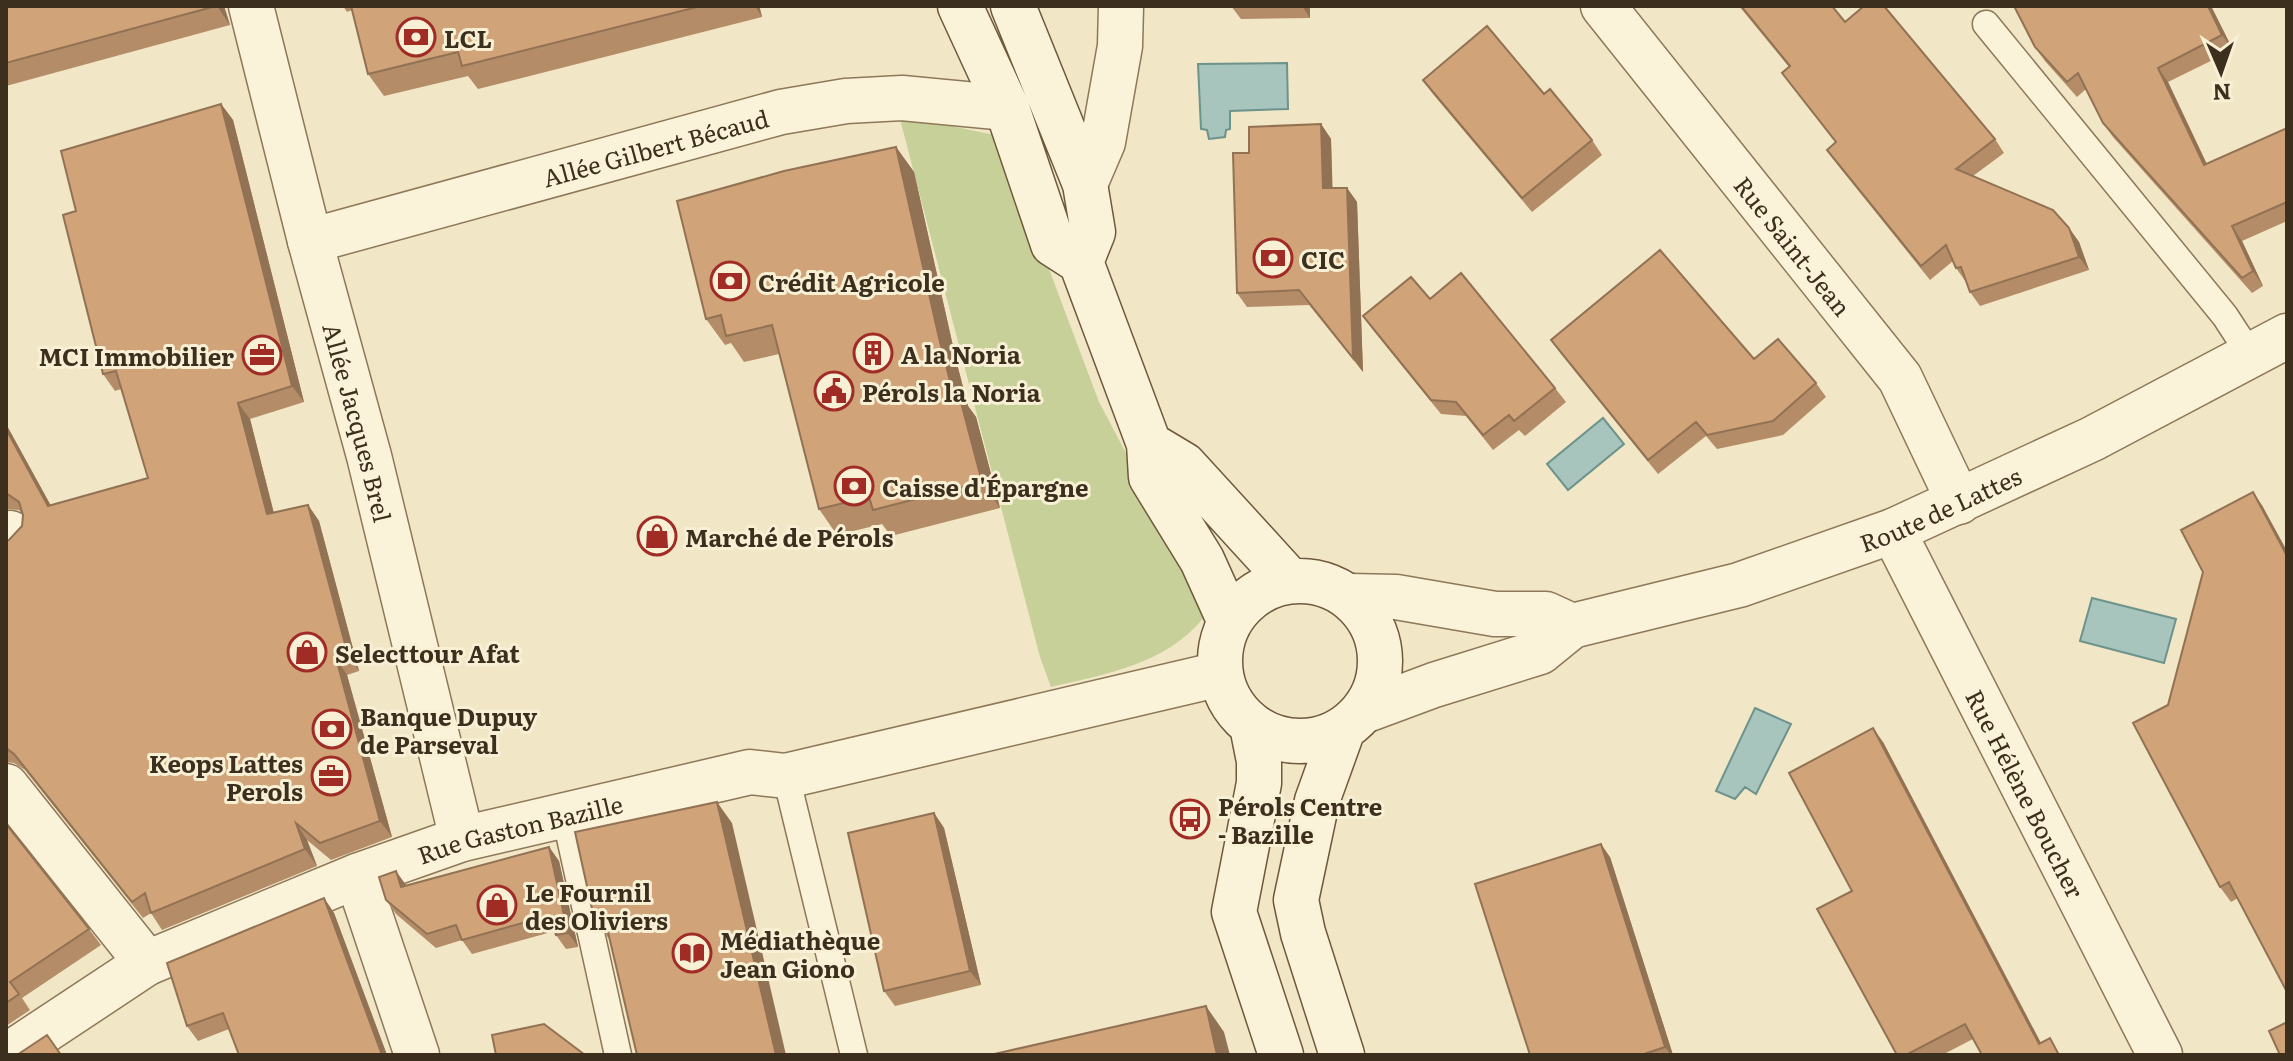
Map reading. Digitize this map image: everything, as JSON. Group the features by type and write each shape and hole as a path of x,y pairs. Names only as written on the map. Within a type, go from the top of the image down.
{"street":[{"name":"Allée Jacques Brel","path":"251,6 310,241 369,456 462,839"},
{"path":"960,6 1007,108 1053,244 1081,262 1149,444 1151,477 1202,560 1230,622"},
{"path":"1013,6 1085,184 1093,232 1081,262"},
{"path":"1085,184 1103,142 1120,46 1121,6"},
{"name":"Rue Saint-Jean","path":"1603,6 1900,378 1959,502"},
{"name":"Allée Gilbert Bécaud","path":"310,241 781,112 846,101 902,98 1007,108"},
{"name":"Route de Lattes","path":"1572,626 1739,585 1893,531 2092,439 2269,346"},
{"path":"1149,444 1184,465 1289,580"},
{"name":"Rue Hélène Boucher","path":"1893,531 2160,1055"},
{"path":"1342,1055 1303,933 1296,900 1317,801 1353,720 1376,688 1381,663 1378,638 1367,614 1349,596 1330,585 1310,581 1289,580 1265,588 1245,602 1230,622 1220,647 1220,674 1237,711 1252,726 1273,737 1297,741 1321,738 1353,720 1434,685 1540,652 1572,626 1546,614 1495,614 1396,597 1349,596"},
{"name":"Rue Gaston Bazille","path":"8,1055 147,963 357,876 462,839 750,772 786,776 1220,674"},
{"path":"1252,726 1259,761 1259,783 1234,912 1281,1055"},
{"path":"6,786 147,963"},
{"path":"357,876 417,1055"}],"lane":[{"path":"1986,24 2225,316 2269,346"},
{"path":"786,776 854,1055"},
{"path":"565,815 618,1055"}],"green space":[{"path":"899,115 999,136 1099,402 1153,504 1204,617 1172,646 1134,665 1051,687 1040,657"}],"water":[{"path":"1287,63 1288,109 1230,111 1230,129 1226,130 1225,137 1209,139 1207,130 1201,129 1198,64"},
{"path":"1603,418 1624,444 1568,490 1547,464"},
{"path":"2092,598 2176,619 2164,663 2080,641"},
{"path":"1755,708 1791,724 1756,794 1745,787 1735,799 1716,791"}],"building":[{"path":"6,6 216,6 6,63"},
{"path":"351,6 701,6 462,66 458,52 368,74"},
{"path":"1741,6 1832,6 1845,22 1864,6 1884,6 1995,139 1956,169 2053,210 2069,228 2079,257 1970,292 1961,267 1956,268 1946,245 1921,266 1827,150 1836,142 1782,73 1790,66"},
{"path":"2014,6 2208,6 2222,35 2158,68 2204,165 2287,128 2287,202 2232,226 2253,271 2242,278 2103,123 2078,73 2067,82 2035,47"},
{"path":"1487,26 1544,94 1550,89 1592,140 1522,198 1423,80"},
{"path":"221,104 292,386 238,403 267,514 308,505 348,655 336,658 380,821 320,843 296,823 305,849 151,913 145,893 132,902 6,748 6,541 22,526 23,515 19,502 6,493 6,429 48,506 148,478 116,371 103,374 63,215 76,211 61,151"},
{"path":"1321,124 1323,188 1347,188 1353,358 1299,290 1237,293 1233,153 1249,153 1249,127"},
{"name":"A la Noria","path":"896,147 953,393 958,391 982,482 873,510 869,497 819,509 772,325 726,336 721,315 706,319 677,201 784,171"},
{"path":"1660,250 1754,359 1778,339 1816,383 1773,421 1707,435 1696,422 1648,460 1551,340"},
{"path":"1461,273 1555,388 1514,421 1509,415 1483,435 1456,402 1431,400 1363,316 1411,277 1430,299"},
{"path":"2253,492 2287,556 2287,992 2229,882 2220,887 2133,723 2168,705 2203,572 2181,530"},
{"path":"1873,728 2039,1044 2050,1038 2059,1055 1982,1055 1965,1024 1906,1055 1897,1055 1817,909 1852,891 1789,773"},
{"name":"Médiathèque Jean Giono","path":"717,802 776,1055 637,1055 604,915 594,918 575,832"},
{"path":"934,813 970,971 884,991 848,833"},
{"path":"6,824 89,929 10,982 19,994 6,1003"},
{"path":"1601,844 1665,1047 1641,1055 1530,1055 1475,884"},
{"path":"549,847 568,933 556,935 551,915 462,940 456,925 427,934 386,900 379,877 396,871 401,887"},
{"path":"324,898 382,1055 239,1055 223,1013 187,1026 167,963"},
{"path":"1206,1006 1217,1055 990,1055"},
{"path":"2287,1022 2287,1055 2280,1055 2269,1031"},
{"path":"544,1024 585,1055 496,1055 492,1035"},
{"path":"47,1035 61,1055 17,1055"}],"place":[{"name":"LCL","path":"416,37"},
{"name":"CIC","path":"1273,258"},
{"name":"Crédit Agricole","path":"730,281"},
{"name":"A la Noria","path":"873,353"},
{"name":"MCI Immobilier","path":"262,355"},
{"name":"Pérols la Noria","path":"834,391"},
{"name":"Caisse d'Épargne","path":"854,486"},
{"name":"Marché de Pérols","path":"657,536"},
{"name":"Selecttour Afat","path":"307,652"},
{"name":"Banque Dupuy de Parseval","path":"332,729"},
{"name":"Keops Lattes Perols","path":"331,776"},
{"name":"Pérols Centre - Bazille","path":"1190,819"},
{"name":"Le Fournil des Oliviers","path":"497,905"},
{"name":"Médiathèque Jean Giono","path":"692,953"}]}
